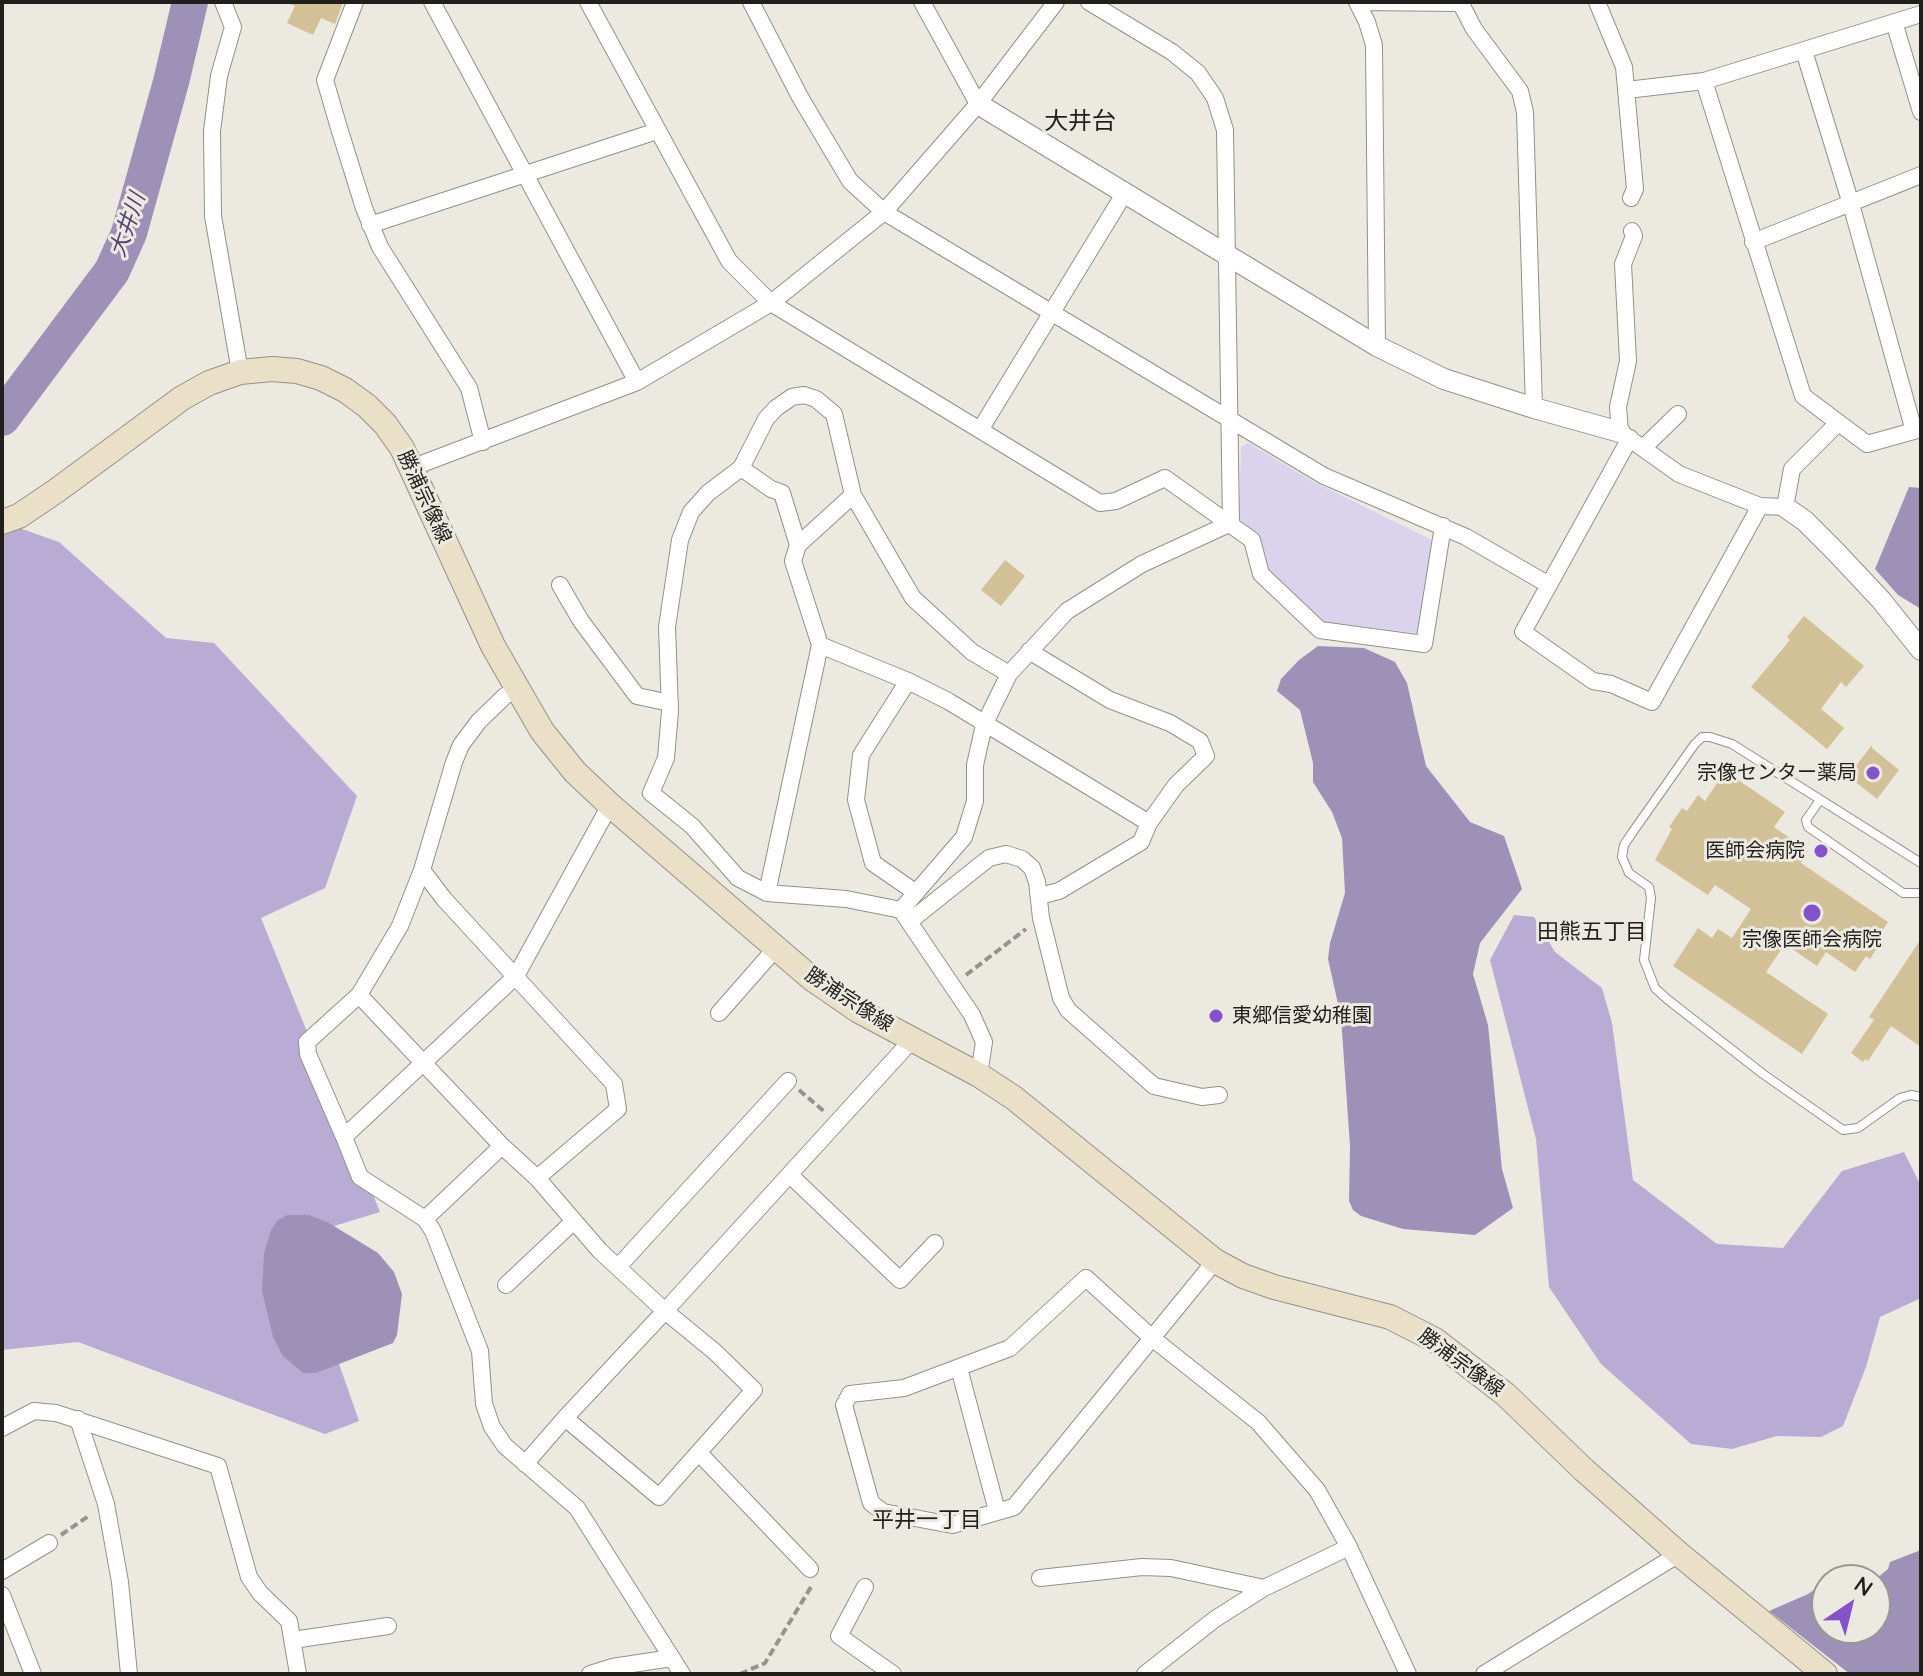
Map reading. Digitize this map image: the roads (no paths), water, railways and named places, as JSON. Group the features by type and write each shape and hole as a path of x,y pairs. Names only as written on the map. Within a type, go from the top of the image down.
{"main road":[{"name":"勝浦宗像線","path":"2,522 19,516 182,398 209,383 240,372 272,369 297,371 345,390 385,424 402,448 493,646 542,731 575,772 610,805 811,978 859,1011 979,1075 1049,1124 1215,1261 1243,1276 1274,1287 1390,1317 1435,1340 1505,1394 1584,1470 1679,1554 1825,1674"}],"street":[{"path":"223,2 233,27 219,76 212,131 213,216 240,372"},
{"path":"355,2 325,80 370,225 380,247 469,388 483,442"},
{"path":"432,2 637,382"},
{"path":"588,2 729,261 771,303 1100,503 1116,501 1165,478 1252,540 1261,574 1320,630 1424,644 1443,526"},
{"path":"751,2 800,97 850,181 884,212 1324,476 1443,526 1549,585"},
{"path":"922,2 978,104 1377,346 1444,379 1631,439 1679,474 1760,506 1785,507 1805,521 1836,552 1881,600 1921,650"},
{"path":"411,468 637,382 771,303 884,212 978,104 1056,2"},
{"path":"1089,2 1172,52 1198,73 1215,98 1225,130 1231,523"},
{"path":"1357,2 1374,45 1377,346"},
{"path":"1363,2 1460,3 1474,29 1520,91 1525,112 1534,408"},
{"path":"1597,2 1624,67 1635,189 1631,198"},
{"path":"1627,90 1704,81 1921,14"},
{"path":"1894,22 1921,112"},
{"path":"1704,81 1803,396 1867,444 1917,430 1804,51"},
{"path":"370,225 657,131"},
{"path":"1753,242 1921,175"},
{"path":"980,430 1124,194"},
{"path":"1631,439 1618,407 1628,361 1623,264 1634,236 1632,231"},
{"path":"979,1075 984,1042 972,1015 905,916 846,899 767,893 738,878 692,826 651,793 666,758 670,703 667,627 680,540 691,512 708,493 741,468 766,419 792,397 804,395 816,399 834,414 853,495 913,598 972,652 1009,674"},
{"path":"1678,414 1631,439 1523,632 1593,681 1611,684 1652,702 1760,506"},
{"path":"1785,507 1792,469 1838,423"},
{"path":"741,468 782,493 798,545"},
{"path":"767,893 820,645 793,561 798,545 853,495"},
{"path":"905,916 915,892 964,837 975,801 975,765 984,725 1009,674 1067,611 1142,564 1231,523"},
{"path":"560,585 581,621 637,696 670,703"},
{"path":"820,645 948,701 1149,823"},
{"path":"1029,651 1110,700 1170,723 1200,741 1206,756 1176,785 1149,823 1141,842 1059,891 1039,896"},
{"path":"908,681 861,755 856,800 873,863 915,892"},
{"path":"516,689 479,721 461,745 422,870 400,926 359,995 307,1042 308,1054 360,1177 425,1219 450,1271 480,1351 484,1404 492,1427 505,1446 577,1508 682,1674"},
{"path":"344,1137 516,976 610,805"},
{"path":"905,916 989,858 1006,854 1022,859 1032,868 1061,998 1077,1019 1154,1086 1202,1097 1219,1095"},
{"path":"422,870 444,899 614,1084 618,1109 537,1178"},
{"path":"719,1013 776,948"},
{"path":"359,995 502,1146 537,1178 618,1267 754,1390 659,1497 565,1418"},
{"path":"525,1464 912,1040"},
{"path":"618,1267 788,1081"},
{"path":"425,1219 502,1146"},
{"path":"790,1175 900,1280 935,1243"},
{"path":"506,1285 574,1221"},
{"path":"1215,1261 1152,1338 1014,1507 952,1525 883,1512 871,1503 844,1405 850,1394 904,1388 1010,1348 1086,1278 1152,1338 1258,1422 1317,1490 1349,1547 1408,1674"},
{"path":"959,1368 997,1511"},
{"path":"2,1428 34,1411 56,1413 218,1466 249,1577 260,1593 289,1621 298,1674"},
{"path":"78,1419 106,1504 120,1582 129,1674"},
{"path":"699,1453 810,1569"},
{"path":"2,1571 49,1543"},
{"path":"1145,1674 1215,1619 1264,1588 1349,1547"},
{"path":"1484,1674 1679,1554"},
{"path":"1040,1578 1142,1567 1171,1568 1264,1588"},
{"path":"865,1587 839,1636 893,1674"},
{"path":"2,1595 33,1674"},
{"path":"293,1640 388,1626"},
{"path":"590,1674 612,1667 672,1658"}],"lane":[{"path":"1921,863 1732,744 1710,737 1702,737 1694,745 1624,845 1622,857 1629,873 1649,887 1651,898 1644,960 1655,988 1667,999 1763,1074 1843,1130 1858,1128 1900,1098 1911,1095 1921,1097"},
{"path":"1820,800 1806,820 1808,827 1903,893 1921,893"}],"waterway":[{"name":"大井川","path":"2,418 112,271 129,233 190,2"}],"place":[{"name":"宗像センター薬局","path":"1873,773"},
{"name":"医師会病院","path":"1821,851"},
{"name":"宗像医師会病院","path":"1812,913"},
{"name":"東郷信愛幼稚園","path":"1216,1016"}],"district":[{"name":"大井台","path":"1080,122"},
{"name":"田熊五丁目","path":"1592,932"},
{"name":"平井一丁目","path":"927,1520"}]}
